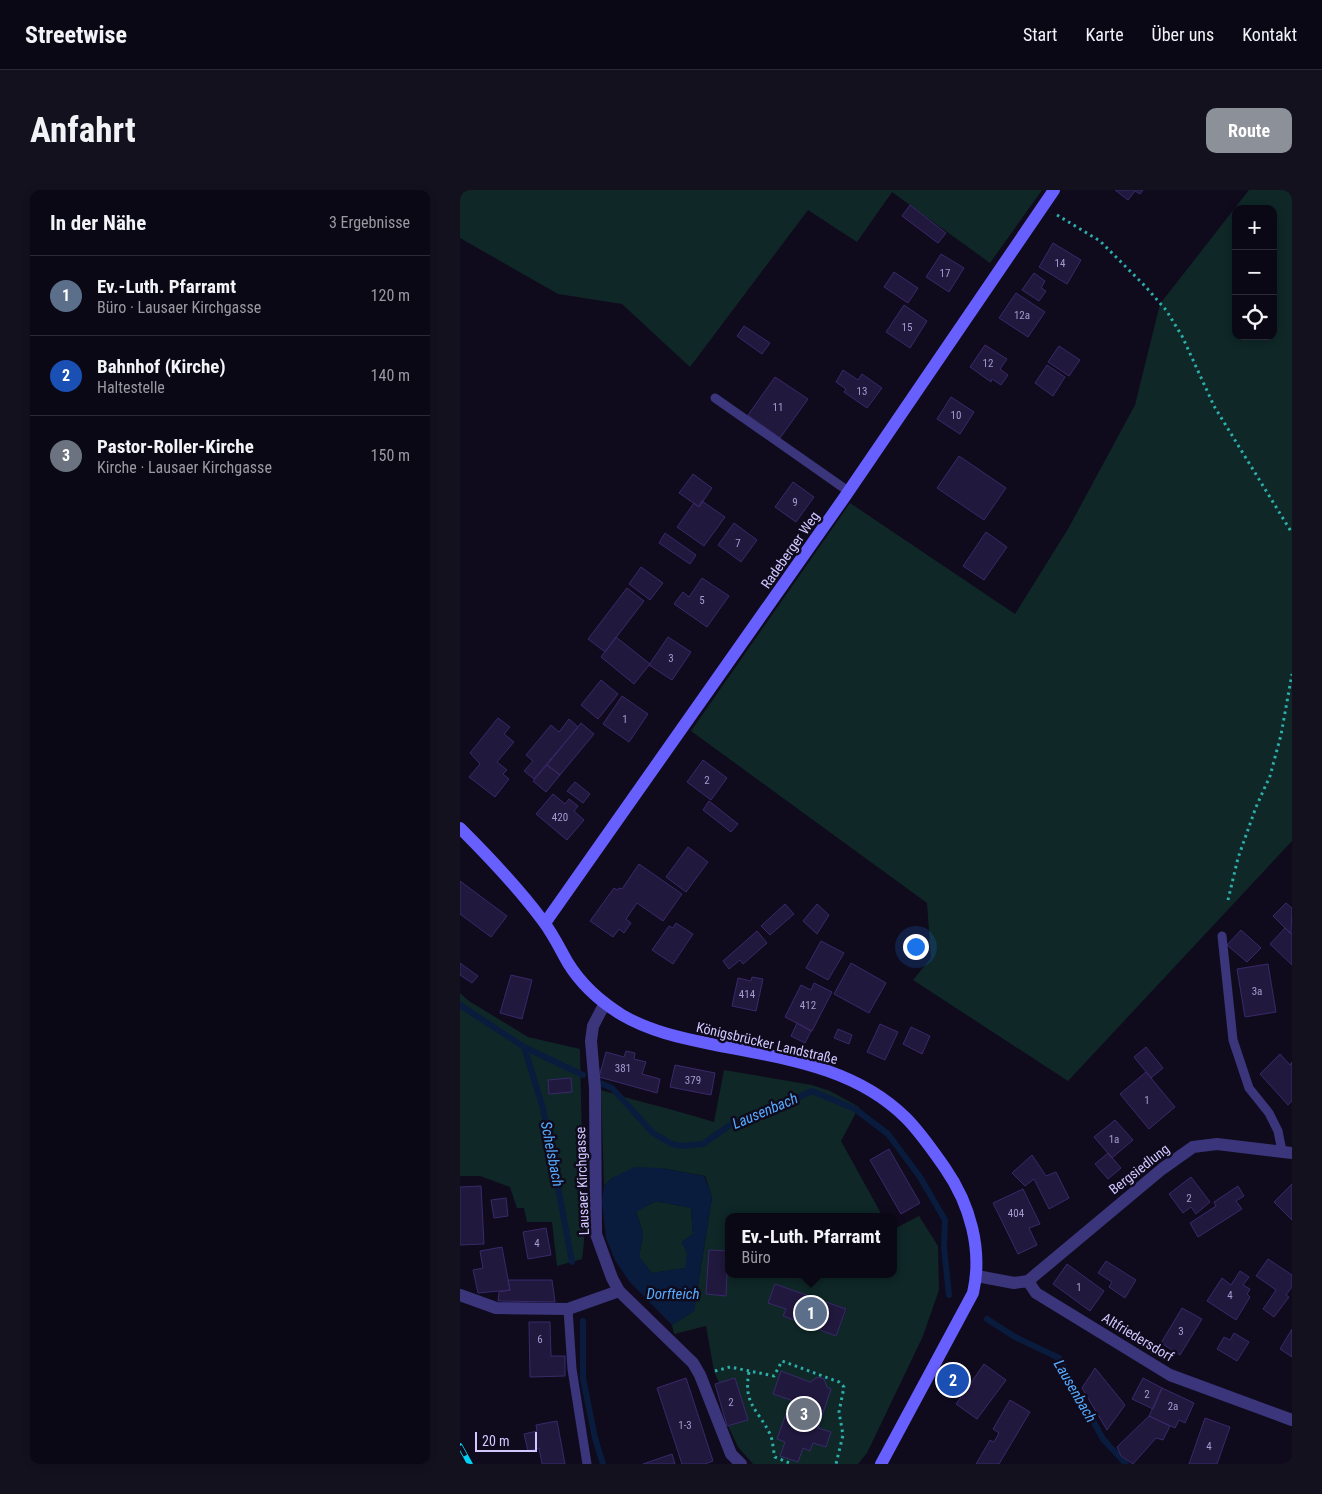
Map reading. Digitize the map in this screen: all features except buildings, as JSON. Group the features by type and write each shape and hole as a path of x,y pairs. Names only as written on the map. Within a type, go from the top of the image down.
{"main road":[{"name":"Radeberger Weg","path":"546,923 848,491 1054,190"},
{"name":"Königsbrücker Landstraße","path":"460,828 512,881 546,923 570,965 587,987 606,1003 640,1024 684,1038 802,1063 856,1082 884,1099 906,1118 928,1144 950,1176 967,1211 976,1244 977,1276 973,1293 881,1464"}],"street":[{"name":"Lausaer Kirchgasse","path":"606,1003 593,1026 591,1041 595,1088 596,1234 612,1278 619,1290 693,1363 700,1375 732,1454 741,1464"},
{"name":"Bergsiedlung","path":"1028,1281 1155,1175 1193,1147 1217,1144 1287,1152"},
{"path":"977,1276 1014,1283 1028,1281"},
{"name":"Altfriedersdorf","path":"1028,1281 1036,1293 1170,1375 1292,1420"},
{"path":"460,1295 496,1308 568,1308 619,1290"}],"lane":[{"path":"715,398 848,491"},
{"path":"1222,936 1233,1040 1249,1088 1269,1113 1287,1152"},
{"path":"568,1308 572,1369 587,1464"}],"path":[{"path":"1043,206 1100,241 1146,286 1166,310 1182,336 1214,406 1292,533"},
{"path":"1228,900 1238,858 1256,807 1270,776 1281,735 1292,674"},
{"path":"700,1375 730,1367 774,1376 782,1361 839,1382 844,1387 839,1412 840,1427 843,1435 836,1464"},
{"path":"749,1372 746,1389 751,1403 770,1435 775,1457 792,1464"}],"green space":[{"path":"460,190 1042,190 990,263 892,192 857,242 808,210 690,367 622,304 558,294 460,238"},
{"path":"1249,190 1292,190 1292,841 1068,1081 913,980 931,958 927,903 691,731 850,503 1015,614 1068,529 1135,405 1160,304 1232,212 1232,340 1277,340 1277,205 1237,205"},
{"path":"460,993 469,1001 528,1037 580,1049 584,1242 582,1259 557,1266 552,1222 527,1222 524,1208 517,1208 510,1187 480,1176 460,1176"},
{"path":"724,1070 812,1085 830,1091 859,1107 841,1141 881,1213 725,1213 725,1278 897,1278 897,1227 919,1216 938,1246 939,1290 923,1336 867,1453 858,1464 753,1464 738,1447 728,1426 747,1420 735,1378 719,1383 714,1371 706,1326 674,1334 672,1325 694,1311 712,1197 705,1176 661,1168 612,1178 604,1186 601,1090 714,1122","holes":["775,1284 847,1309 836,1336 783,1316 786,1309 769,1303"]},
{"path":"656,1201 691,1208 693,1234 682,1242 687,1253 686,1268 652,1273 639,1257 643,1233 636,1211"}],"water":[{"name":"Dorfteich","path":"635,1167 661,1168 704,1176 712,1197 694,1311 672,1325 629,1281 615,1260 606,1238 602,1201 604,1186 612,1178","holes":["656,1201 691,1208 693,1234 682,1242 687,1253 685,1268 652,1273 639,1257 643,1233 636,1212"]}],"waterway":[{"name":"Lausenbach","path":"460,1005 524,1047 583,1075"},
{"name":"Schelsbach","path":"524,1047 543,1108 572,1262"},
{"name":"Lausenbach","path":"600,1083 612,1088 653,1133 672,1144 683,1146 703,1144 730,1125 759,1115 812,1091 855,1109 888,1134 920,1177 945,1220 944,1248 949,1295"},
{"name":"Lausenbach","path":"987,1319 1015,1337 1059,1358 1103,1439 1126,1464"},
{"name":"Schelsbach","path":"583,1321 583,1378 595,1438 603,1464"}],"railway":[{"path":"460,1446 470,1464"}],"place":[{"name":"Ev.-Luth. Pfarramt","path":"811,1313"},
{"name":"Bahnhof (Kirche)","path":"953,1380"},
{"name":"Pastor-Roller-Kirche","path":"804,1414"}]}
